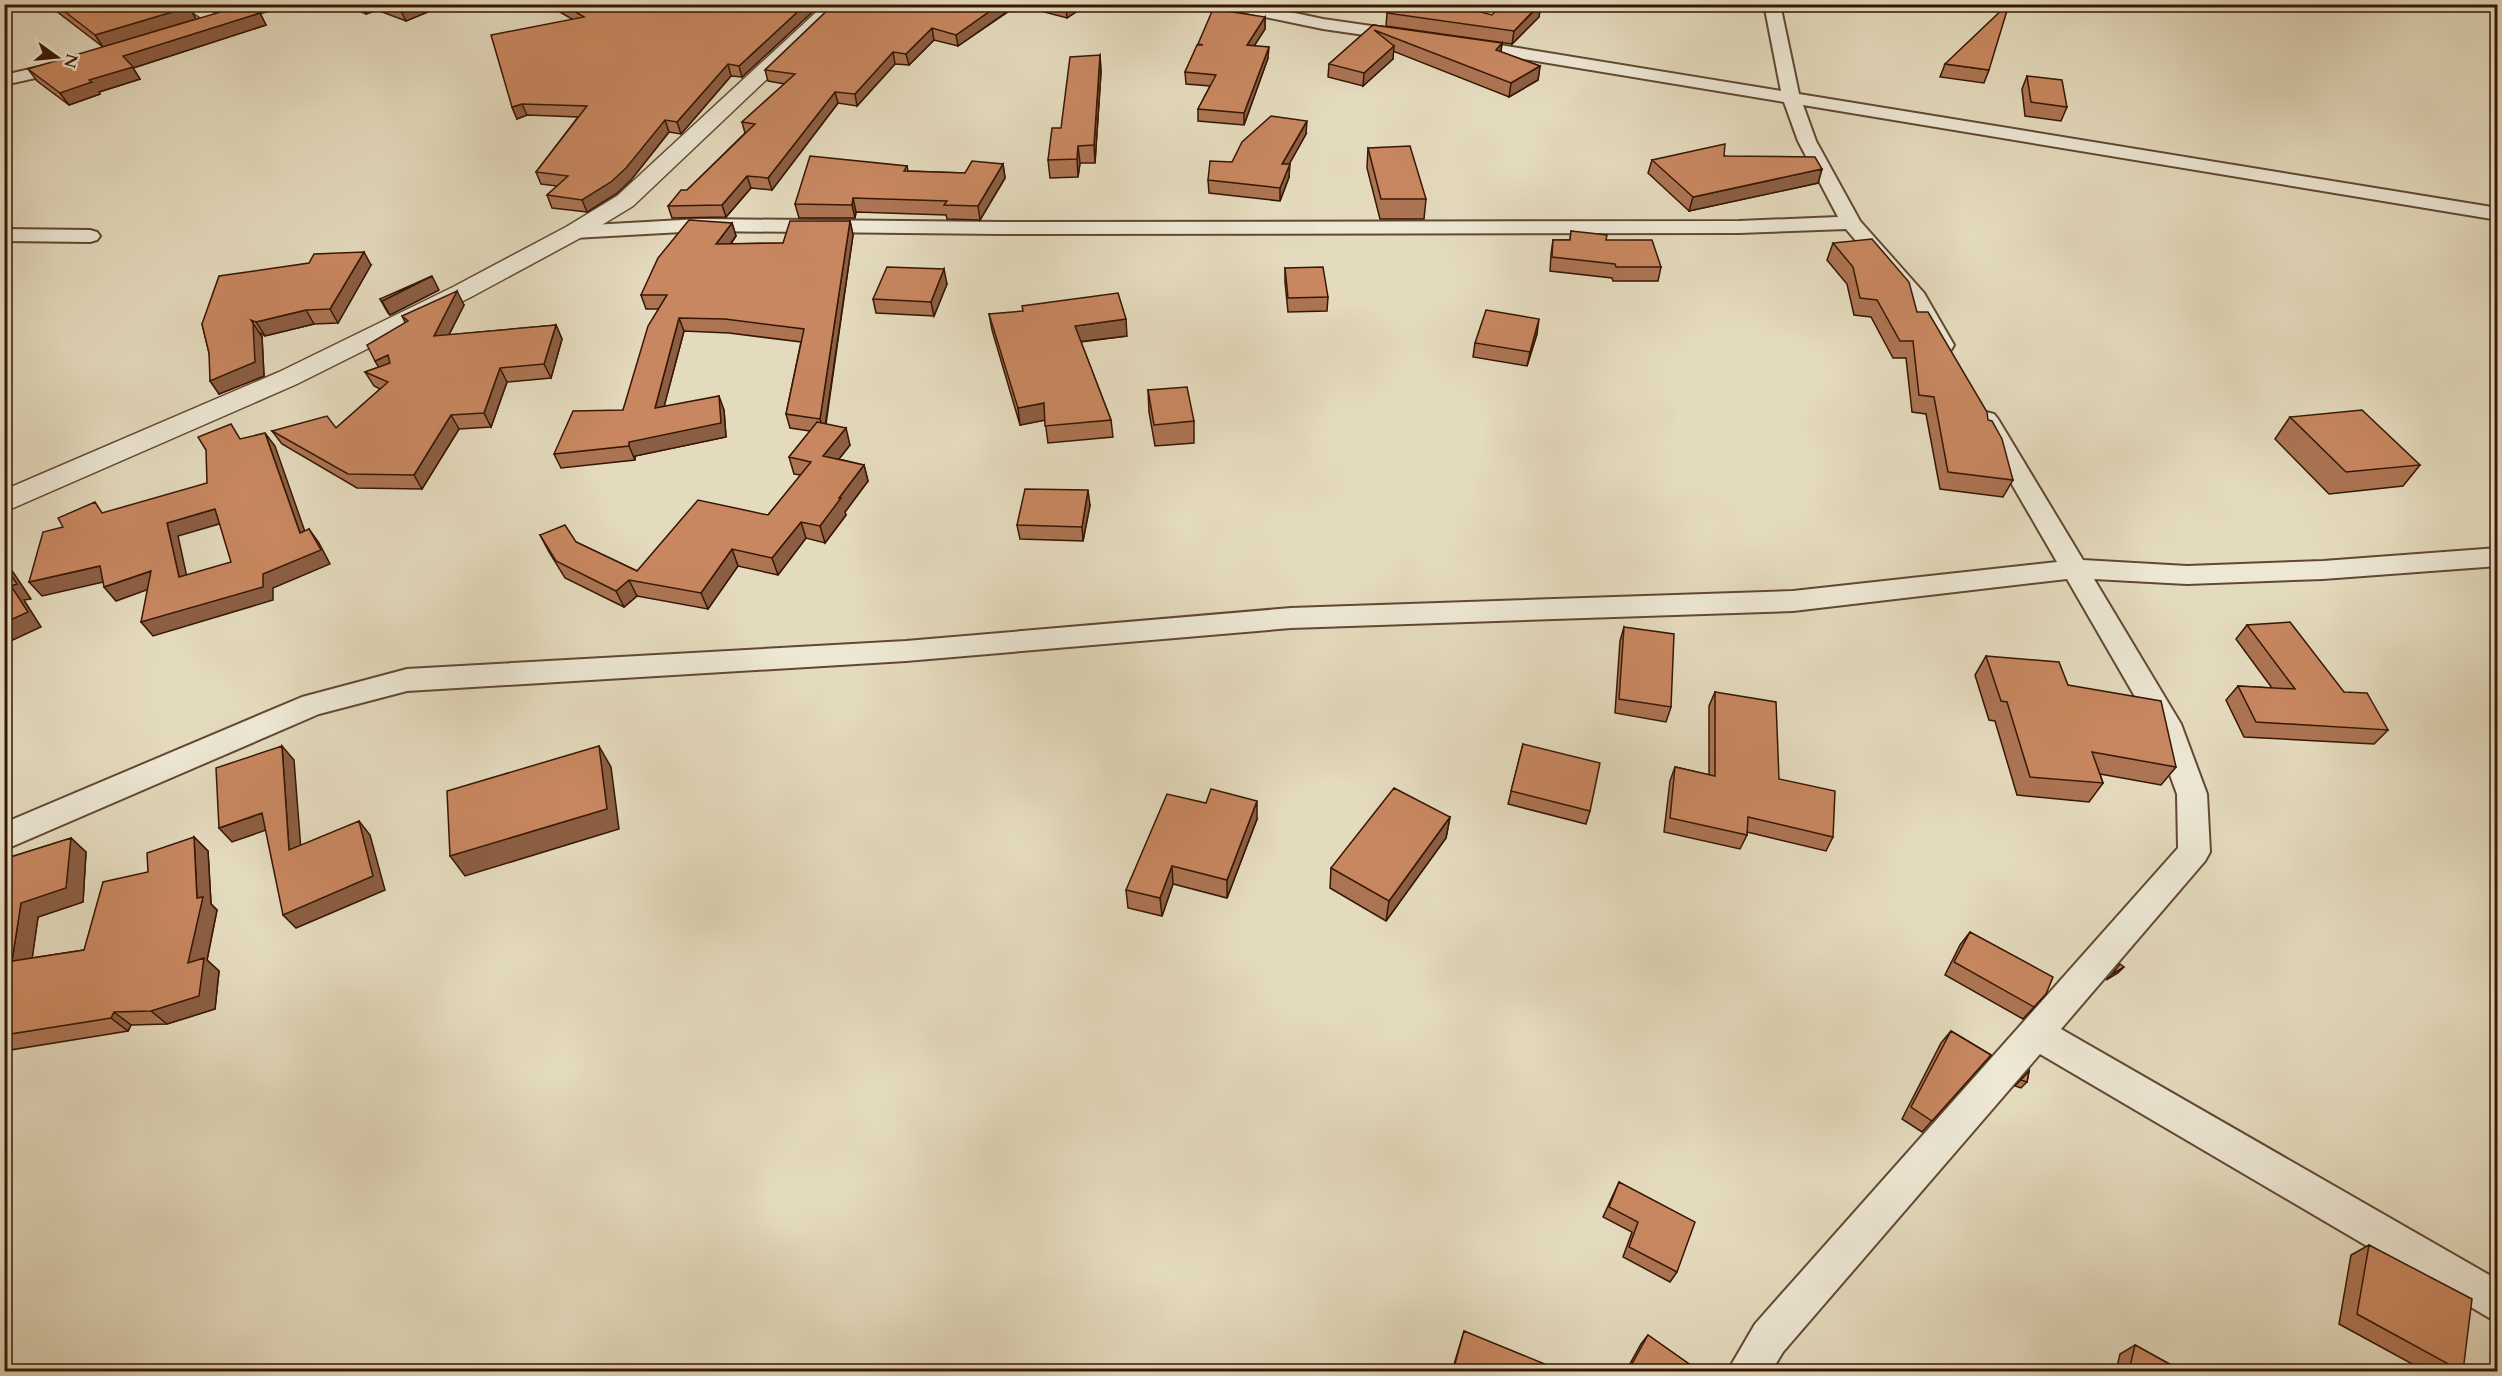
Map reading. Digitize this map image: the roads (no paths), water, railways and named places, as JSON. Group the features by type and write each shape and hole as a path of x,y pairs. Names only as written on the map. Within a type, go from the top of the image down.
{"street":[{"path":"189,4 214,22"},
{"path":"192,28 272,4"},
{"path":"4,502 288,378 462,292 574,232 625,201 837,4"},
{"path":"1227,4 1323,24 1791,97 2220,170 2498,214"},
{"path":"1772,4 1791,97 1807,141 1851,223 1916,298 1957,368"},
{"path":"4,80 92,58"},
{"path":"574,232 700,225 1000,228 1738,227 1851,223"},
{"path":"4,235 90,236"},
{"path":"1747,1371 1769,1338 2194,852 2192,794 2166,724 1975,398"},
{"path":"4,837 312,705 408,680 906,651 1292,618 1793,602 2075,569 2187,575 2323,570 2498,557"},
{"path":"2036,1033 2498,1303"}]}
